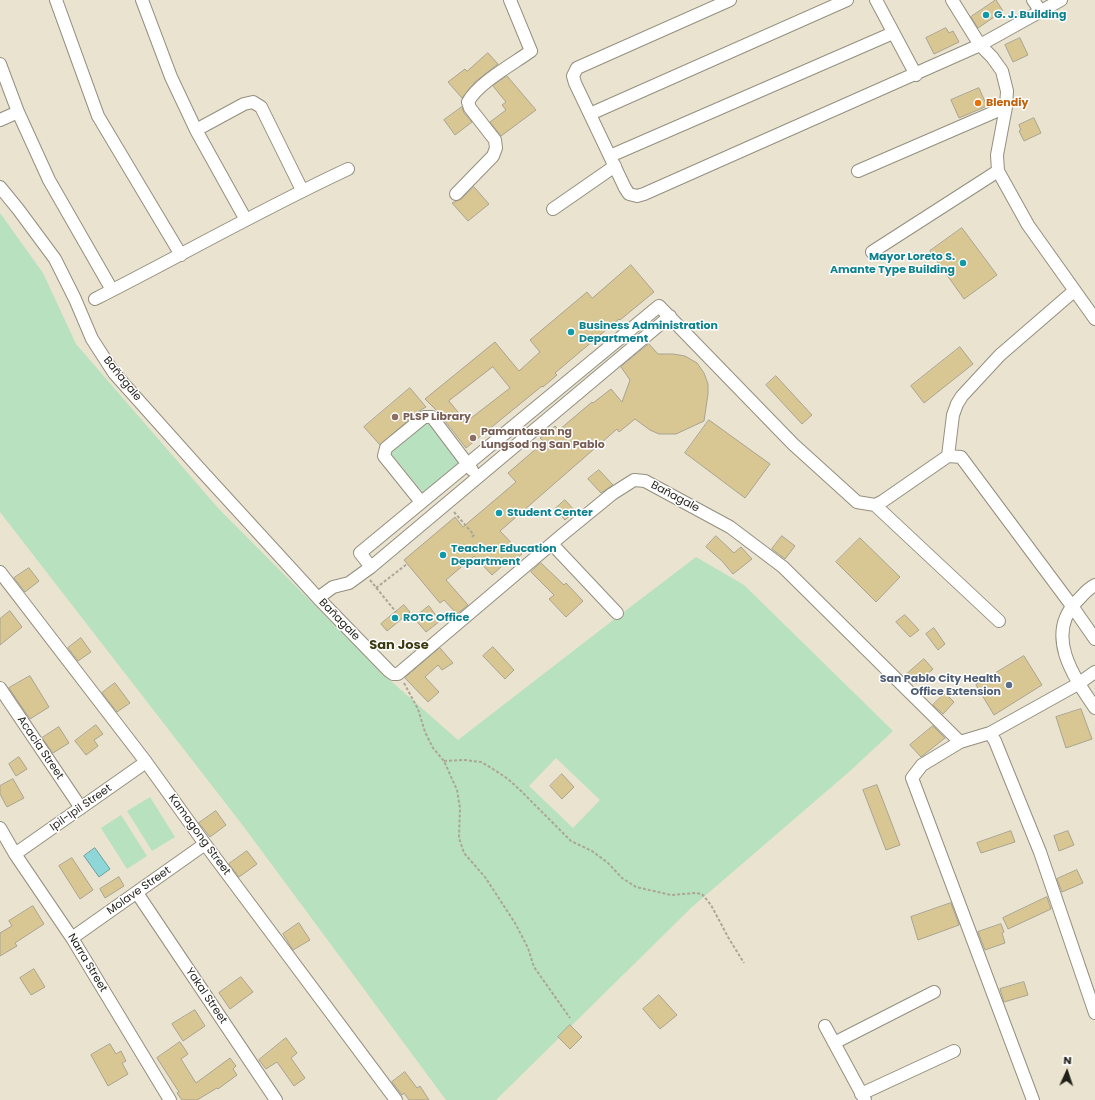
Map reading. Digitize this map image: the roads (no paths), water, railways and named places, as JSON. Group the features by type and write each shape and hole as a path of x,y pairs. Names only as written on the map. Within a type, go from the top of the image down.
{"street":[{"path":"56,0 98,116 180,255"},
{"path":"142,0 171,77 196,130 246,220"},
{"path":"456,194 493,156 496,148 495,140 470,108 468,102 471,96 482,86 531,51 510,0"},
{"path":"728,0 577,68 573,76 574,83 612,161 630,194 637,196 644,194 916,75 980,45 1061,0"},
{"path":"590,114 846,0"},
{"path":"876,0 916,75"},
{"path":"952,0 980,45 992,57 1002,71 1007,91 1006,107 997,155 998,171 1028,225 1095,319"},
{"path":"1033,0 1041,12"},
{"path":"553,209 612,161 893,33"},
{"path":"0,64 18,112 49,180 112,290"},
{"path":"196,130 244,104 253,102 261,107 302,190"},
{"path":"858,171 1006,107"},
{"path":"0,120 18,112"},
{"path":"95,299 302,190 348,169"},
{"path":"872,252 998,171"},
{"name":"Bañagale","path":"0,187 55,259 75,299 92,339 114,373 318,598 393,674 398,674 612,494 634,480 645,481 730,527 783,567 960,742"},
{"path":"948,456 953,415 962,396 1000,356 1074,291"},
{"path":"372,567 360,553 659,306 793,444 857,502 875,505 999,621"},
{"path":"318,598 333,587 349,583 372,567 670,316"},
{"path":"580,371 590,382"},
{"path":"421,502 384,456 386,448 424,417 432,417 477,477"},
{"path":"875,505 948,456 961,457 1095,639"},
{"path":"552,544 617,613"},
{"name":"Kamagong Street","path":"0,572 146,762 205,844 396,1100"},
{"path":"1095,585 1089,588 1072,606 1064,622 1062,636 1064,654 1078,684 1095,708"},
{"path":"1033,1100 912,778 922,765 960,742 990,733 1078,684 1095,672"},
{"name":"Acacia Street","path":"0,688 81,808"},
{"path":"990,733 995,741 1040,852 1095,1012"},
{"name":"Ipil-Ipil Street","path":"16,854 146,762"},
{"name":"Narra Street","path":"0,828 72,938 170,1100"},
{"name":"Molave Street","path":"72,938 205,844"},
{"name":"Yakal Street","path":"137,893 276,1100"},
{"path":"834,1043 934,992"},
{"path":"825,1026 863,1097 954,1051"}],"water":[{"path":"95,848 110,869 99,877 84,856"}],"place":[{"name":"G. J. Building","path":"986,15"},
{"name":"Blendiy","path":"978,103"},
{"name":"Mayor Loreto S. Amante Type Building","path":"963,263"},
{"name":"Business Administration Department","path":"571,332"},
{"name":"PLSP Library","path":"395,417"},
{"name":"Pamantasan ng Lungsod ng San Pablo","path":"473,438"},
{"name":"Student Center","path":"499,513"},
{"name":"Teacher Education Department","path":"443,555"},
{"name":"ROTC Office","path":"395,618"},
{"name":"San Pablo City Health Office Extension","path":"1009,685"}],"district":[{"name":"San Jose","path":"399,646"}]}
